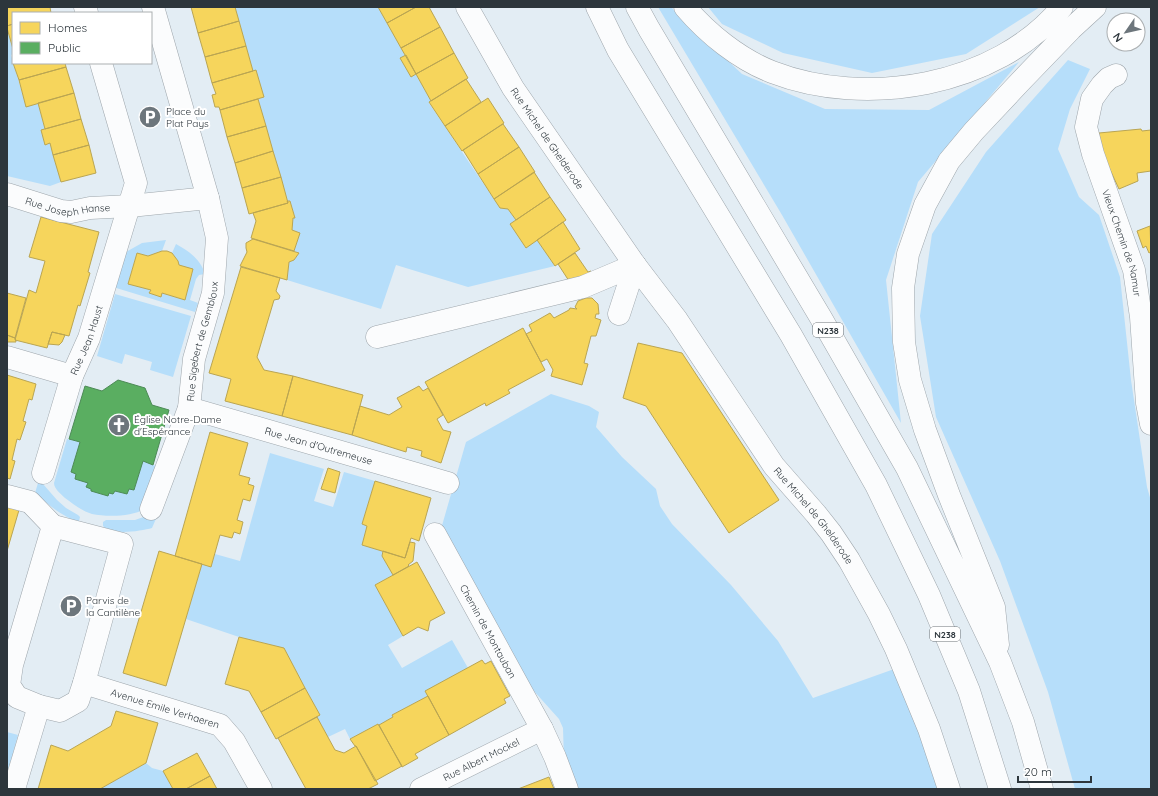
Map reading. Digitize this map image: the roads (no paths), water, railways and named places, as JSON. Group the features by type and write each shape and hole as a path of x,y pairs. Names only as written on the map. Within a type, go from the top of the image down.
{"main road":[{"path":"101,64 136,183 130,206 208,198 153,7"},
{"name":"Rue Michel de Ghelderode","path":"467,7 513,88 635,265 677,320 774,466 824,524 849,560 885,626 904,667 929,729 949,789"},
{"path":"580,7 618,50"},
{"name":"N238","path":"596,7 618,50 791,335 876,485 929,595 968,691 1000,789"},
{"name":"N238","path":"637,7 649,30 821,318 907,468 1000,662 1023,722 1042,789"},
{"path":"685,7 692,16 740,56 771,71 803,82 838,88 878,89 936,81 976,68 1008,53 1034,34 1062,7"},
{"path":"1000,662 994,607 924,430 910,380 904,342 903,288 908,254 925,205 948,161 1020,82 1071,29 1095,7"},
{"name":"Vieux Chemin de Namur","path":"1116,75 1109,78 1092,99 1086,127 1092,154 1134,270 1141,317 1147,403 1151,424"},
{"name":"Rue Joseph Hanse","path":"7,194 61,211 71,212 90,208 130,206"},
{"name":"Rue Sigebert de Gembloux","path":"151,509 189,408 194,359 212,293 217,238 208,198"},
{"name":"Rue Jean Haust","path":"43,473 72,376 89,338 124,221 130,206"},
{"path":"619,314 635,265"},
{"path":"377,337 583,287 635,265"},
{"path":"7,357 72,376"},
{"name":"Rue Jean d'Outremeuse","path":"189,408 448,483"},
{"path":"7,496 30,502 53,526 122,544 78,701 60,711 39,706 17,697 9,685 10,664 53,526"},
{"name":"Chemin de Montauban","path":"435,534 542,729 555,757 567,789"},
{"name":"Avenue Emile Verhaeren","path":"84,684 220,725 234,741 261,789"},
{"path":"14,789 39,706"},
{"name":"Rue Albert Mockel","path":"421,789 542,729"}],"place":[{"name":"Place du Plat Pays","path":"150,117"},
{"name":"Église Notre-Dame d'Espérance","path":"119,425"},
{"name":"Parvis de la Cantilène","path":"71,606"}]}
